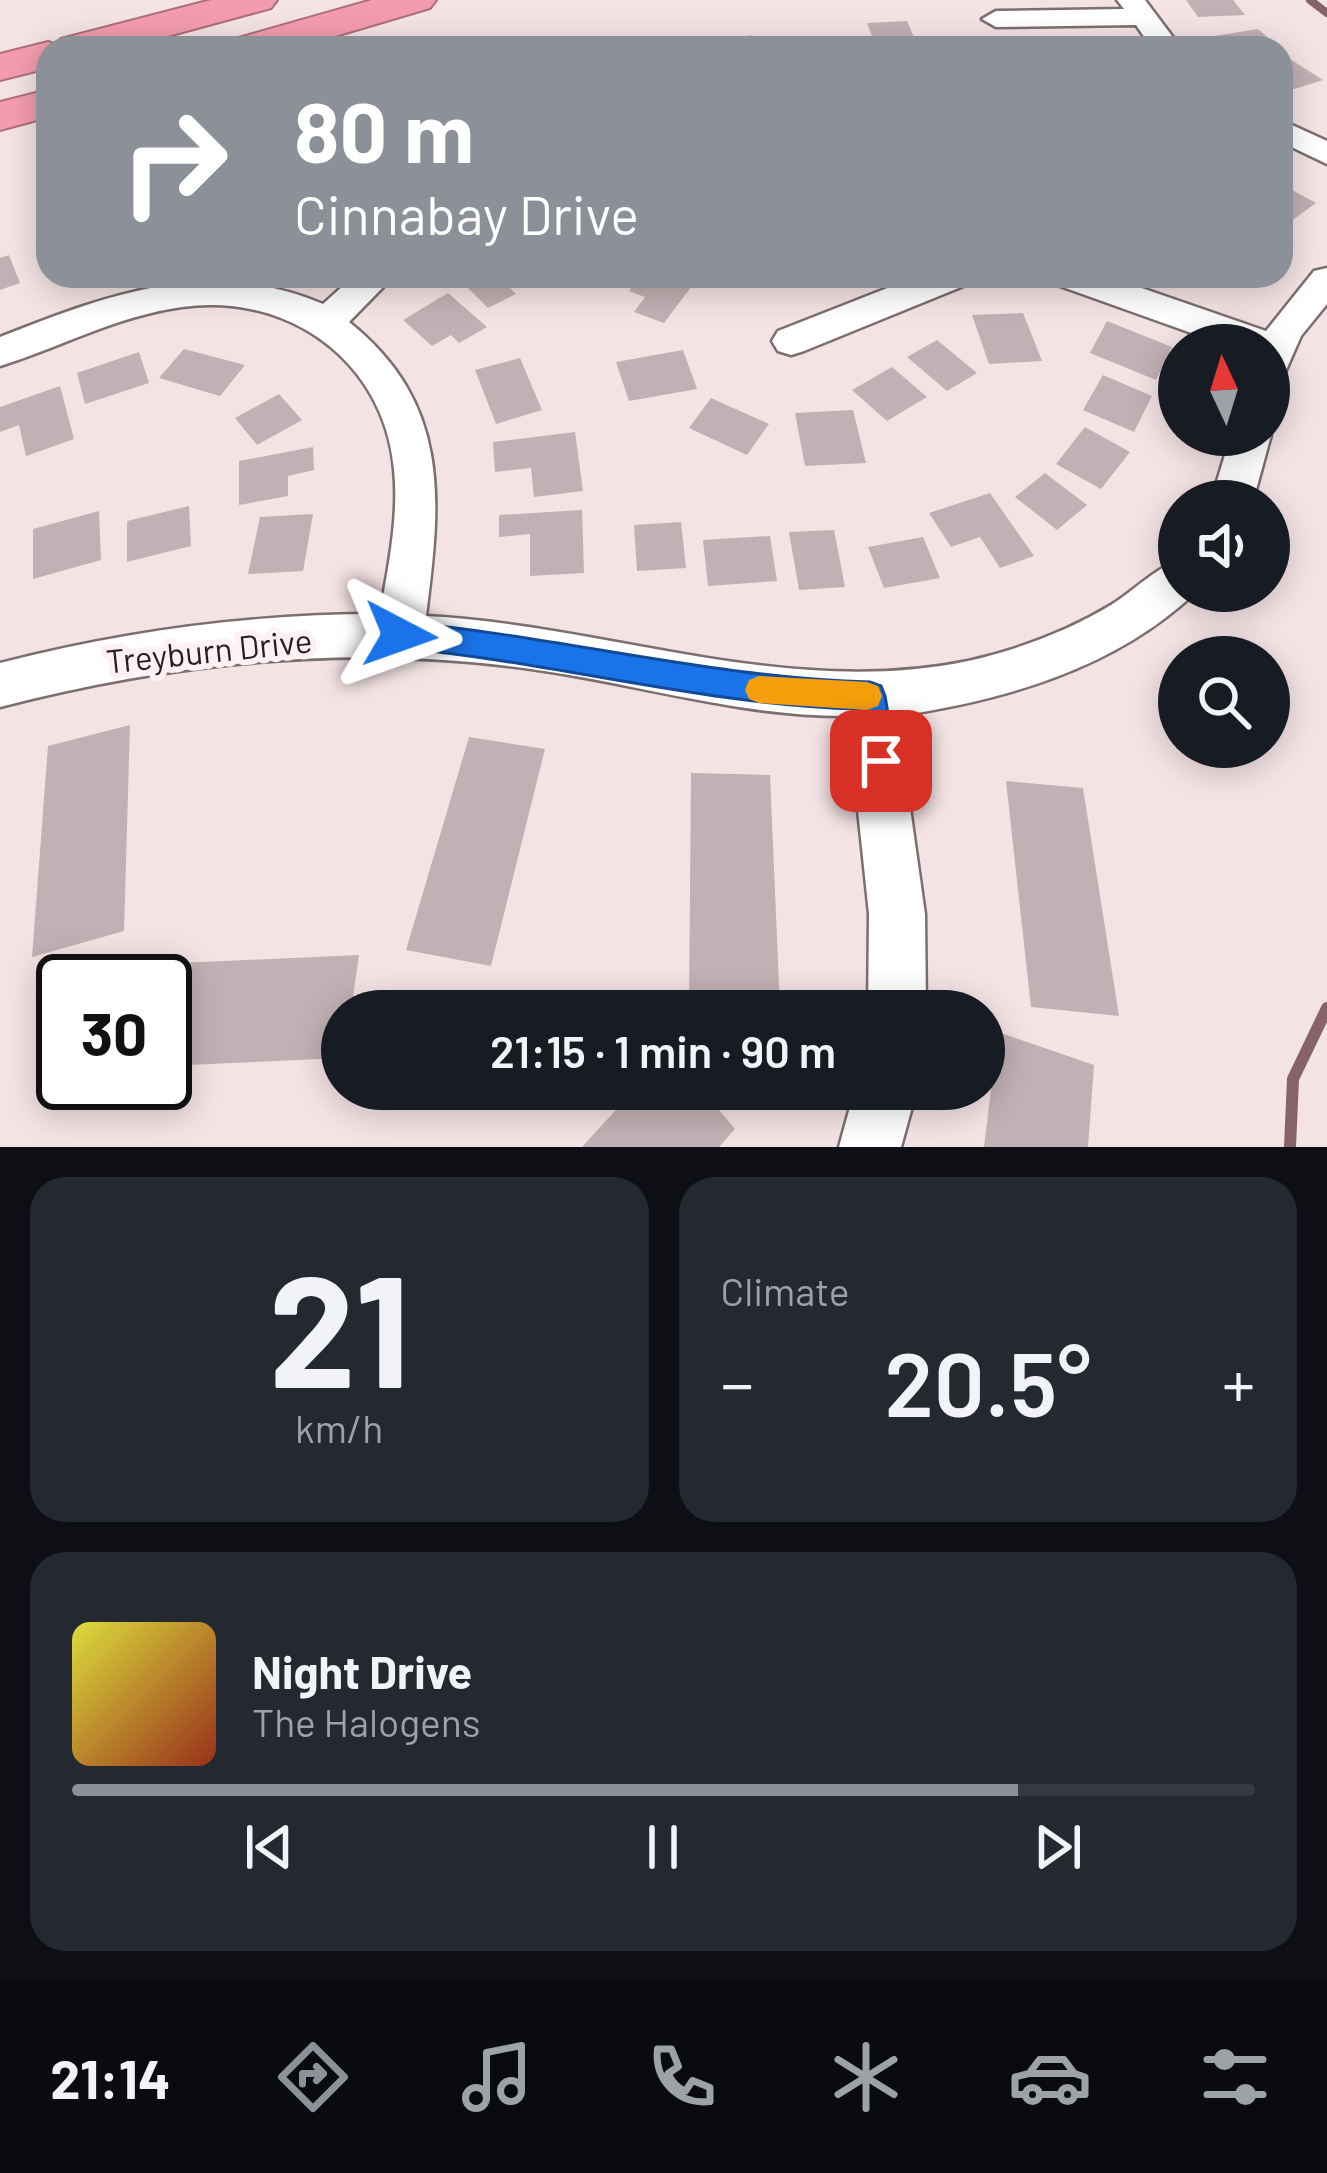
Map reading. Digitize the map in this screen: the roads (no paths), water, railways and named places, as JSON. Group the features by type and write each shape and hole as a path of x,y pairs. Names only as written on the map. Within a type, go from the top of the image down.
{"highway":[{"path":"121,36 257,0"},
{"path":"292,36 416,0"},
{"path":"0,67 36,58"},
{"path":"0,116 36,106"}],"street":[{"path":"996,19 1135,9 1156,36"},
{"path":"1293,136 1327,154"},
{"path":"1290,326 1327,280"},
{"path":"330,319 363,288"},
{"path":"790,341 922,288"},
{"path":"1101,288 1196,324"},
{"path":"0,352 110,308 185,294 253,295 330,319 379,377 411,446 416,498 400,635"},
{"name":"Treyburn Drive","path":"0,685 49,671 184,647 400,635 521,648 786,694 870,696 1021,669 1122,625 1158,596"},
{"path":"870,696 897,914 897,990"},
{"path":"870,1147 880,1110"}],"waterway":[{"path":"1310,0 1327,13"},
{"path":"1290,1147 1293,1079 1327,1008"}]}
